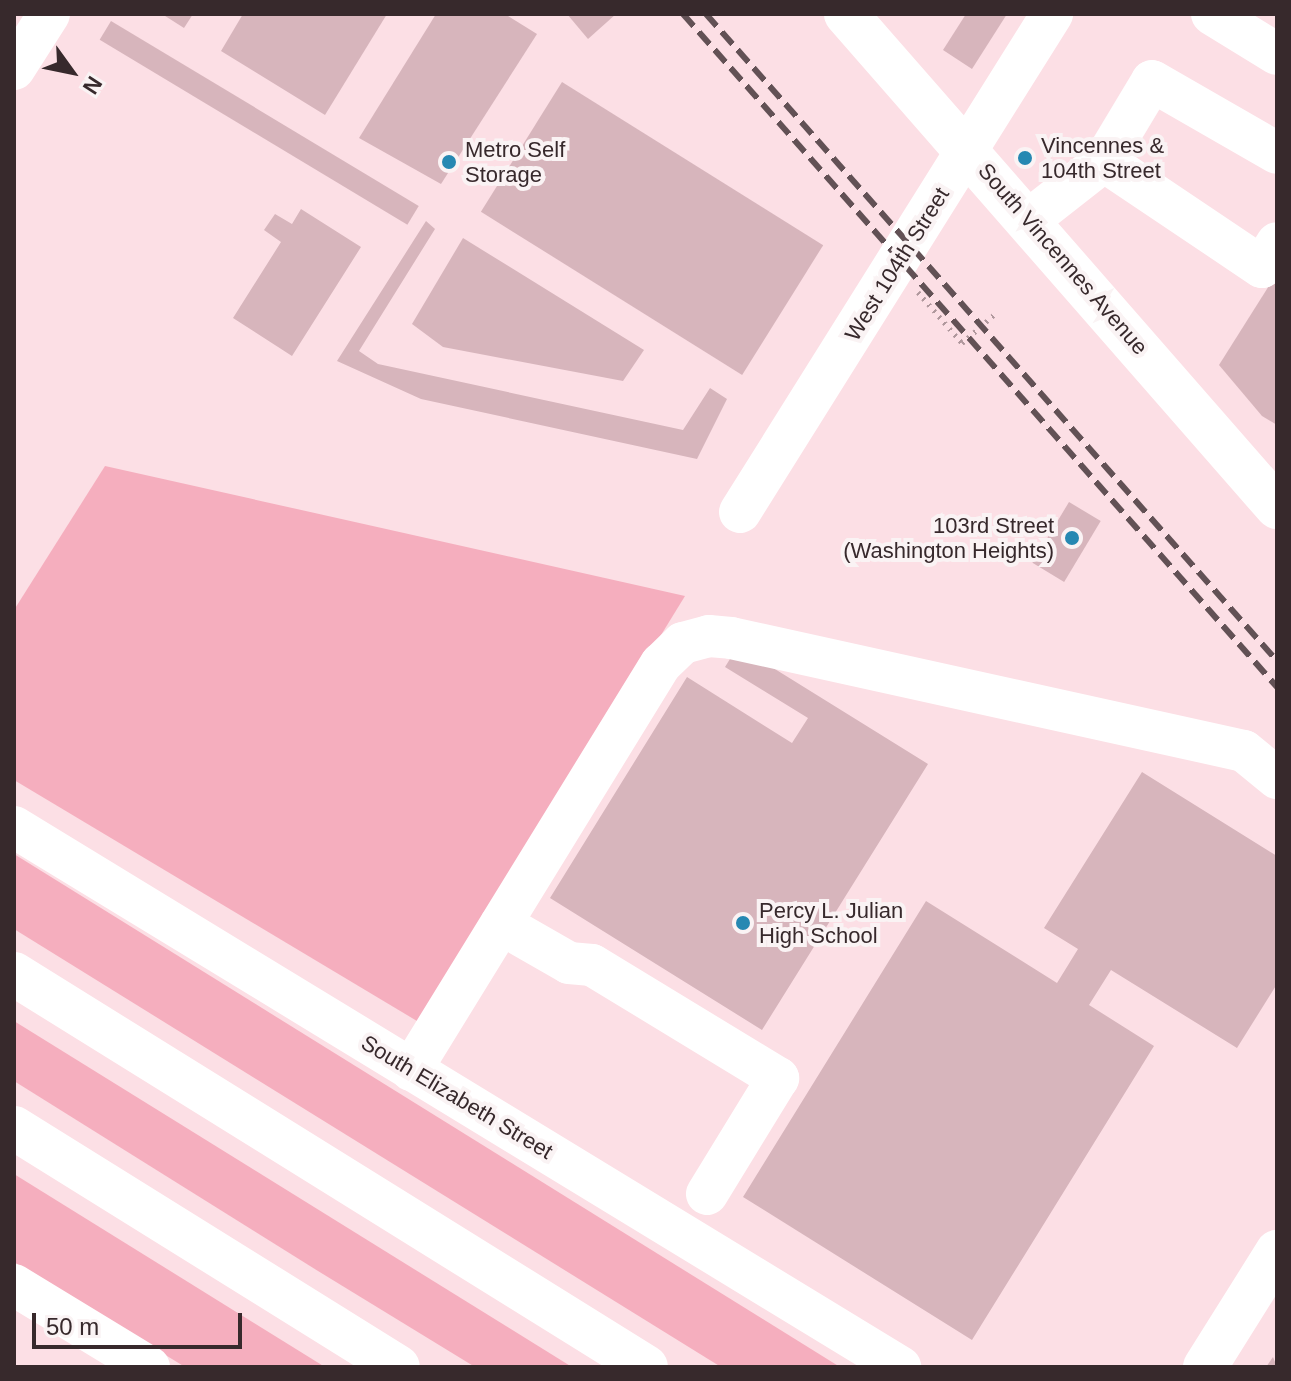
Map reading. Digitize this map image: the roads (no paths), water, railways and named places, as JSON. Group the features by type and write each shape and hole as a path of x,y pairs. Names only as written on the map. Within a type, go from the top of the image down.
{"main road":[{"name":"South Vincennes Avenue","path":"846,14 1030,219 1277,507"},
{"path":"14,974 646,1367"},
{"path":"14,1128 398,1367"},
{"path":"1205,1367 1277,1252"}],"street":[{"name":"West 104th Street","path":"740,512 1052,14"},
{"path":"1212,14 1277,54"},
{"path":"1030,219 1104,161 1152,81 1277,153"},
{"path":"1104,161 1262,267 1277,243"},
{"path":"411,1070 661,664 672,649 709,636 1244,751 1277,778"},
{"name":"South Elizabeth Street","path":"14,827 900,1367"},
{"path":"501,924 569,963 592,965 778,1078 707,1194"},
{"path":"14,1285 149,1367"}],"railway":[{"path":"683,14 1277,687"},
{"path":"706,14 1277,661"}],"place":[{"name":"Vincennes & 104th Street","path":"1025,158"},
{"name":"Metro Self Storage","path":"449,162"},
{"name":"103rd Street (Washington Heights)","path":"1072,538"},
{"name":"Percy L. Julian High School","path":"743,923"}]}
